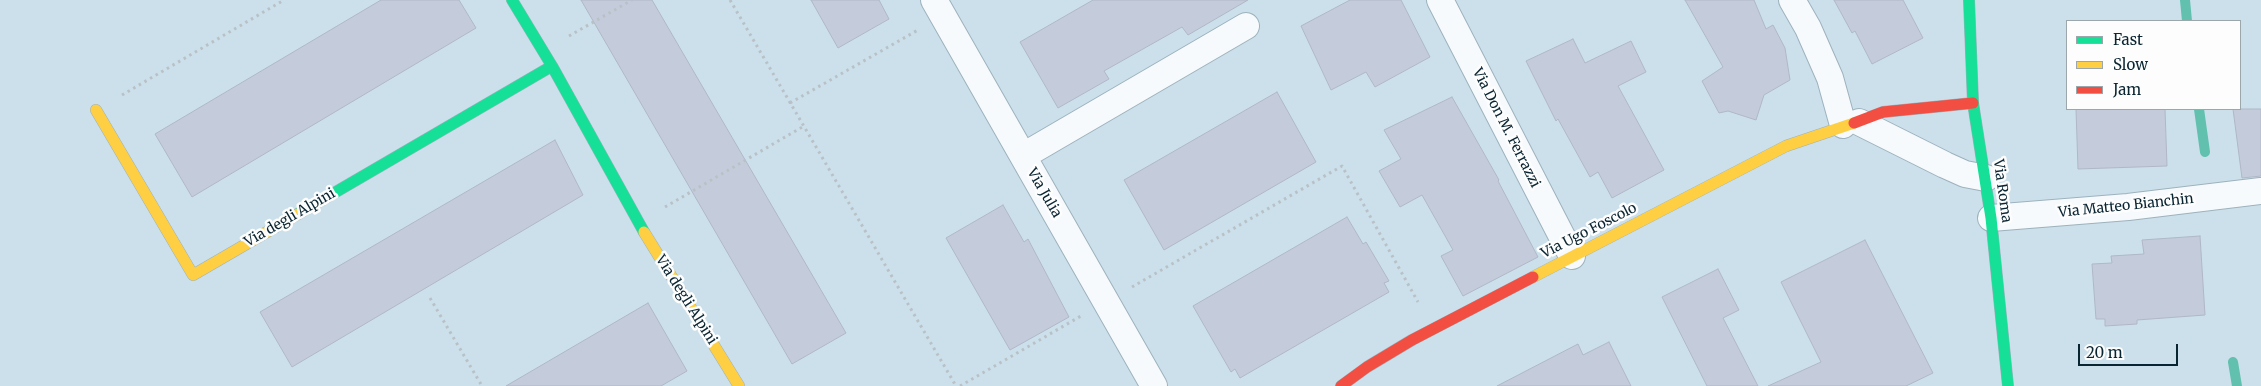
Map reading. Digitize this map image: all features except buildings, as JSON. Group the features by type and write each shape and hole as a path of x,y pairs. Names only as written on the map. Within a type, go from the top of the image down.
{"street":[{"name":"Via degli Alpini","path":"512,0 552,66 730,383"},
{"name":"Via Don M. Ferrazzi","path":"1440,0 1572,256"},
{"path":"1792,0 1808,28 1851,124 1965,174 1986,178"},
{"name":"Via Roma","path":"1969,0 1973,103 1991,218 2008,386"},
{"name":"Via Julia","path":"938,8 1154,386"},
{"path":"1023,156 1246,26"},
{"name":"Via degli Alpini","path":"96,110 194,275 552,66"},
{"name":"Via Ugo Foscolo","path":"1342,386 1367,366 1433,329 1786,146 1883,112 1973,103"},
{"name":"Via Matteo Bianchin","path":"1991,218 2128,207 2261,191"}],"path":[{"path":"96,110 284,0"},
{"path":"543,51 632,0"},
{"path":"730,0 956,386"},
{"path":"790,103 938,8"},
{"path":"639,223 804,126"},
{"path":"960,386 1342,166 1433,329"},
{"path":"430,298 482,386"}],"waterway":[{"path":"2185,0 2187,20"},
{"path":"2199,110 2205,152"},
{"path":"2233,362 2237,386"}],"traffic: fast":[{"path":"512,0 552,66 644,232"},
{"path":"1969,0 1973,103 1991,218 2008,386"},
{"path":"298,214 552,66"}],"traffic: slow":[{"path":"96,110 193,275 298,214"},
{"path":"1533,277 1786,146 1854,123"},
{"path":"644,232 739,386"}],"traffic: jam":[{"path":"1854,123 1883,112 1973,103"},
{"path":"1341,386 1367,367 1412,340 1533,277"}]}
